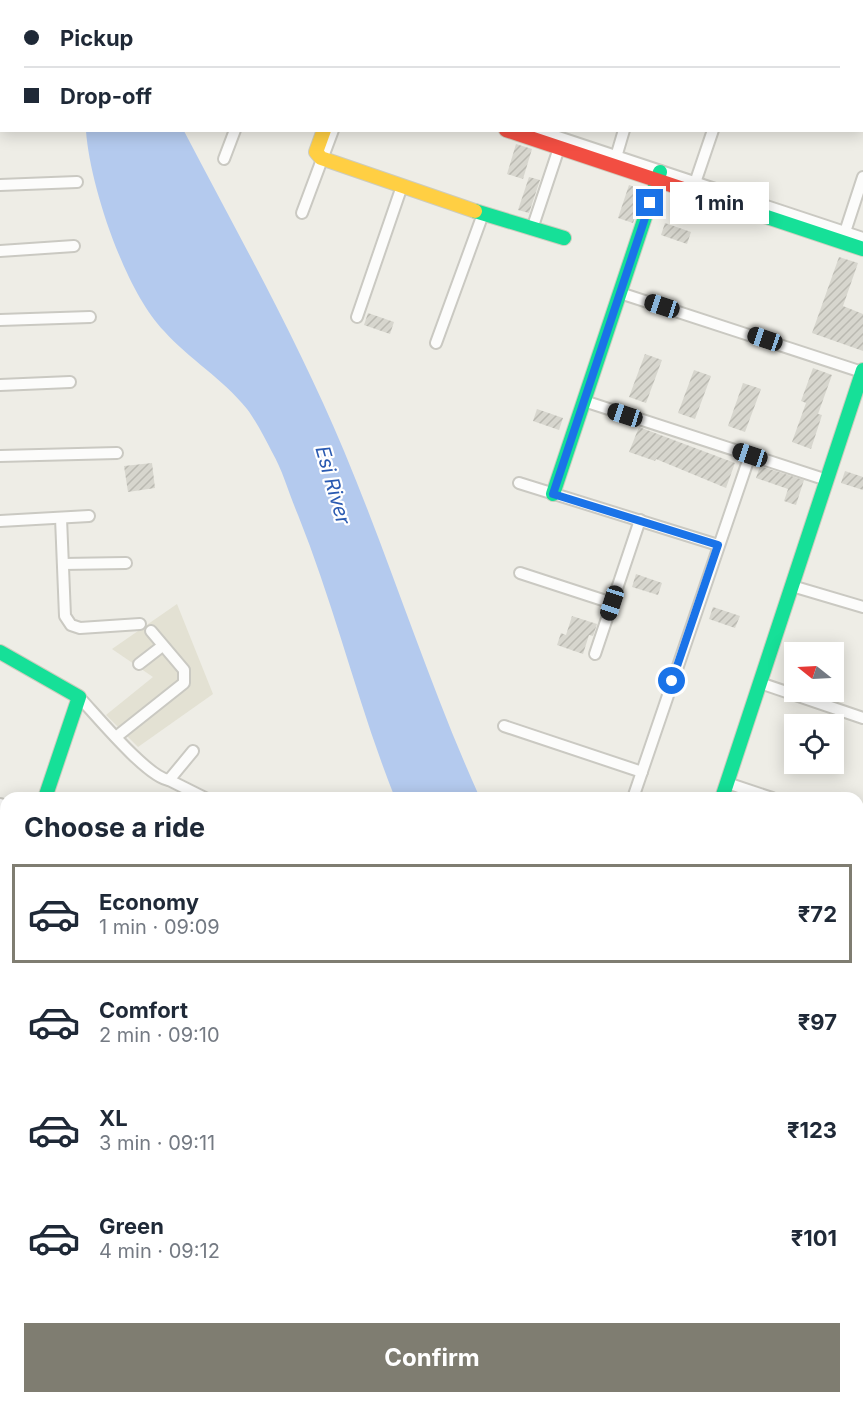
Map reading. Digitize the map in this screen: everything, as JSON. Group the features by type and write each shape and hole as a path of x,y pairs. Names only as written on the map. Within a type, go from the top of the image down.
{"street":[{"path":"224,159 234,132"},
{"path":"323,132 316,152 321,158 483,214 564,238"},
{"path":"302,213 332,132"},
{"path":"512,132 559,148 659,176 695,183 863,238"},
{"path":"540,132 615,157 659,176 863,249"},
{"path":"615,157 623,132"},
{"path":"695,183 711,132"},
{"path":"532,229 559,148"},
{"path":"553,494 659,176"},
{"path":"845,232 863,177"},
{"path":"0,185 76,182"},
{"path":"357,317 402,186"},
{"path":"436,343 483,214"},
{"path":"0,251 74,246"},
{"path":"620,293 863,371 724,792"},
{"path":"0,320 90,316"},
{"path":"0,386 70,382"},
{"path":"584,401 827,480"},
{"path":"0,456 117,453"},
{"path":"635,792 750,455"},
{"path":"519,483 718,545"},
{"path":"0,521 89,516"},
{"path":"61,518 65,616 71,625 80,628 140,624"},
{"path":"595,654 640,520"},
{"path":"63,564 126,563"},
{"path":"520,573 612,603"},
{"path":"792,586 863,607"},
{"path":"116,736 184,683 184,670 161,646 151,631"},
{"path":"139,664 161,646"},
{"path":"0,652 80,697 156,776 193,792"},
{"path":"760,684 863,718"},
{"path":"47,792 80,697"},
{"path":"504,726 642,772"},
{"path":"169,780 193,751"},
{"path":"727,783 754,792"}],"shaded area":[{"path":"177,604 213,694 138,747 106,715 153,677 112,649"}],"water":[{"name":"Esi River","path":"86,132 185,132 267,289 326,410 362,494 444,712 477,792 393,792 369,727 324,585 279,467 247,409 238,398 164,331 136,291 123,265 102,208"}],"building":[{"path":"516,144 532,149 523,179 507,174"},
{"path":"529,177 540,180 529,213 518,210"},
{"path":"629,185 644,190 633,223 618,218"},
{"path":"665,223 691,232 687,244 661,235"},
{"path":"839,257 858,263 843,306 863,314 863,351 812,333"},
{"path":"368,313 394,322 390,334 364,325"},
{"path":"645,354 662,360 646,403 629,397"},
{"path":"813,368 832,375 818,414 822,415 811,449 792,442 806,403 801,401"},
{"path":"694,370 711,376 695,419 678,413"},
{"path":"743,383 761,389 745,432 728,426"},
{"path":"537,409 563,418 559,430 533,421"},
{"path":"639,427 735,463 726,488 656,459 655,461 629,452"},
{"path":"152,463 155,488 128,492 124,466"},
{"path":"760,466 804,480 796,505 784,501 788,489 756,478"},
{"path":"845,471 863,477 863,490 841,483"},
{"path":"636,574 662,583 658,595 632,587"},
{"path":"713,607 740,616 735,628 709,619"},
{"path":"572,616 597,624 593,636 589,635 583,654 557,645 561,633 566,635"}],"traffic: fast":[{"path":"553,494 660,172"},
{"path":"743,209 863,249"},
{"path":"475,211 564,238"},
{"path":"724,792 863,370"},
{"path":"0,652 79,697 47,792"}],"traffic: slow":[{"path":"323,132 316,152 321,158 475,211"}],"traffic: jam":[{"path":"512,132 743,209"}],"route":[{"path":"650,203 553,494 718,545 672,681"}]}
